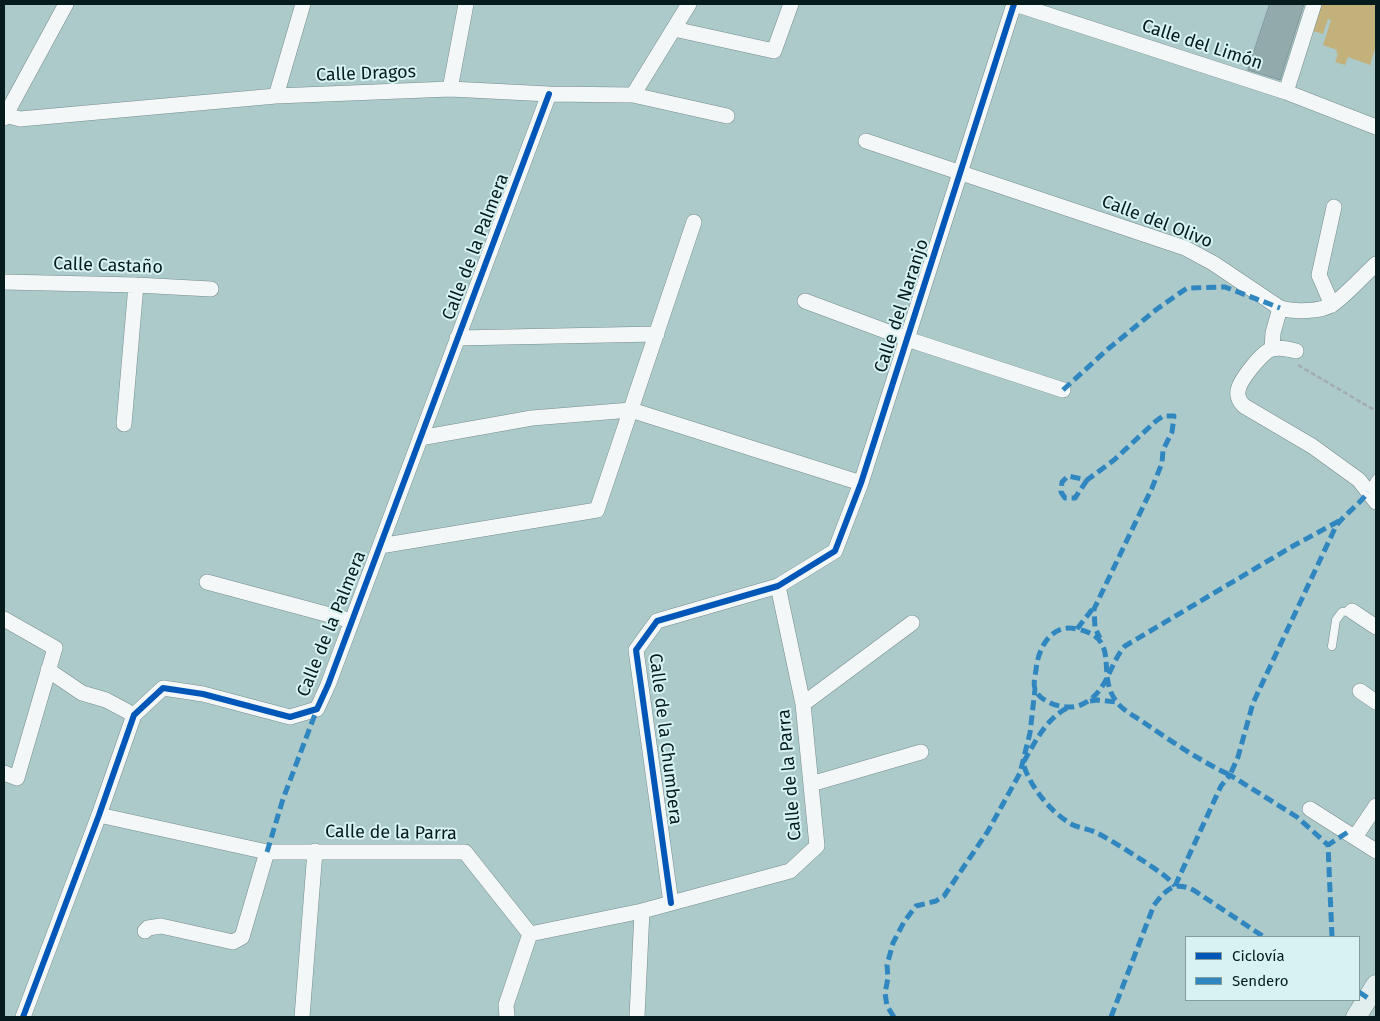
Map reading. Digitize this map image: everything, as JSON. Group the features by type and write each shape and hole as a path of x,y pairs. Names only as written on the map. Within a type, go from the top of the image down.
{"street":[{"path":"4,117 66,4"},
{"path":"276,96 303,4"},
{"path":"450,89 466,4"},
{"path":"633,95 689,4"},
{"path":"674,29 774,51 791,4"},
{"name":"Calle del Limón","path":"1014,4 1286,92 1376,127"},
{"name":"Calle del Naranjo","path":"778,586 835,551 861,483 1014,4"},
{"path":"1286,92 1314,4"},
{"name":"Calle Dragos","path":"4,117 20,120 276,96 450,89 549,94 633,95 727,116"},
{"name":"Calle de la Palmera","path":"23,1017 99,815 134,715 163,688 204,694 290,717 317,709 328,685 549,94"},
{"name":"Calle del Olivo","path":"866,141 1185,248 1213,263 1280,308 1292,311 1305,311 1332,304 1376,264"},
{"path":"1332,304 1319,275 1334,208"},
{"name":"Calle de la Palmera","path":"380,546 597,510 694,222"},
{"name":"Calle Castaño","path":"4,282 211,289"},
{"path":"124,424 136,285"},
{"path":"805,301 907,339 1063,390"},
{"path":"1272,349 1273,333 1280,308"},
{"name":"Calle de la Palmera","path":"457,338 657,334"},
{"path":"1296,357 1287,349 1272,349 1261,356 1239,386 1240,402 1312,446 1359,480 1372,497"},
{"path":"420,438 532,418 631,410 861,483"},
{"path":"207,582 352,621"},
{"name":"Calle de la Parra","path":"99,815 267,852 465,852 530,934 642,911 790,871 817,846 803,704 778,586"},
{"name":"Calle de la Chumbera","path":"671,902 636,650 657,621 778,586"},
{"path":"1352,611 1376,627"},
{"path":"4,619 55,648 10,776"},
{"path":"803,704 912,623"},
{"path":"48,670 82,693 106,700 134,715"},
{"path":"1360,691 1376,702"},
{"path":"811,784 921,752"},
{"path":"1355,837 1376,806"},
{"path":"1310,808 1376,851"},
{"path":"302,1017 315,851"},
{"path":"145,931 148,928 161,926 233,942 240,940 267,852"},
{"path":"636,1017 642,911"},
{"path":"507,1017 506,1005 530,934"},
{"path":"1356,1017 1376,984"}],"lane":[{"path":"1372,497 1376,479"},
{"path":"1332,646 1337,617 1342,612 1352,611"}],"path":[{"path":"1296,357 1376,411"}],"shaded area":[{"path":"1317,4 1376,4 1376,46 1370,65 1348,57 1345,65 1335,62 1338,54 1336,53 1337,50 1323,45 1331,20 1328,19 1323,34 1310,30"}],"building":[{"path":"1270,4 1304,4 1280,80 1248,70"}],"marked path":[{"path":"1063,390 1108,349 1157,309 1187,288 1225,287 1280,308"},
{"path":"1087,480 1075,498 1065,498 1061,492 1062,482 1068,476 1087,480 1114,460 1156,421 1163,416 1174,416 1172,432 1163,450 1162,463 1152,488 1094,609 1095,628 1100,638"},
{"path":"1339,521 1293,546 1125,646 1119,654 1114,663 1110,671 1106,680 1101,688 1088,701 1073,707 1060,706 1047,702 1035,689 1034,679 1037,662 1048,639 1060,630 1068,628 1091,633 1104,648 1106,657 1107,677 1109,688 1120,705 1186,750 1230,775 1238,757 1253,703 1336,526 1368,492"},
{"path":"1077,629 1094,607"},
{"path":"894,1017 887,1006 885,993 888,978 887,965 893,943 904,922 916,906 936,901 944,896 988,831 1020,773 1030,733 1035,689"},
{"path":"1090,701 1116,702"},
{"path":"1067,708 1047,725 1023,763 1036,790 1049,806 1065,820 1073,825 1095,832 1115,843 1148,864 1175,886"},
{"path":"267,852 283,799 317,709"},
{"path":"1175,886 1221,786 1230,775 1297,817 1328,845"},
{"path":"1332,936 1328,845 1348,832"},
{"path":"1111,1017 1154,905 1172,888 1182,886 1195,891 1262,936"},
{"path":"1360,993 1368,998"}],"cycle path":[{"path":"671,903 636,650 657,621 778,586 835,551 861,483 1014,4"},
{"path":"23,1017 99,815 134,715 163,688 203,694 290,717 317,709 328,685 549,94"}]}
